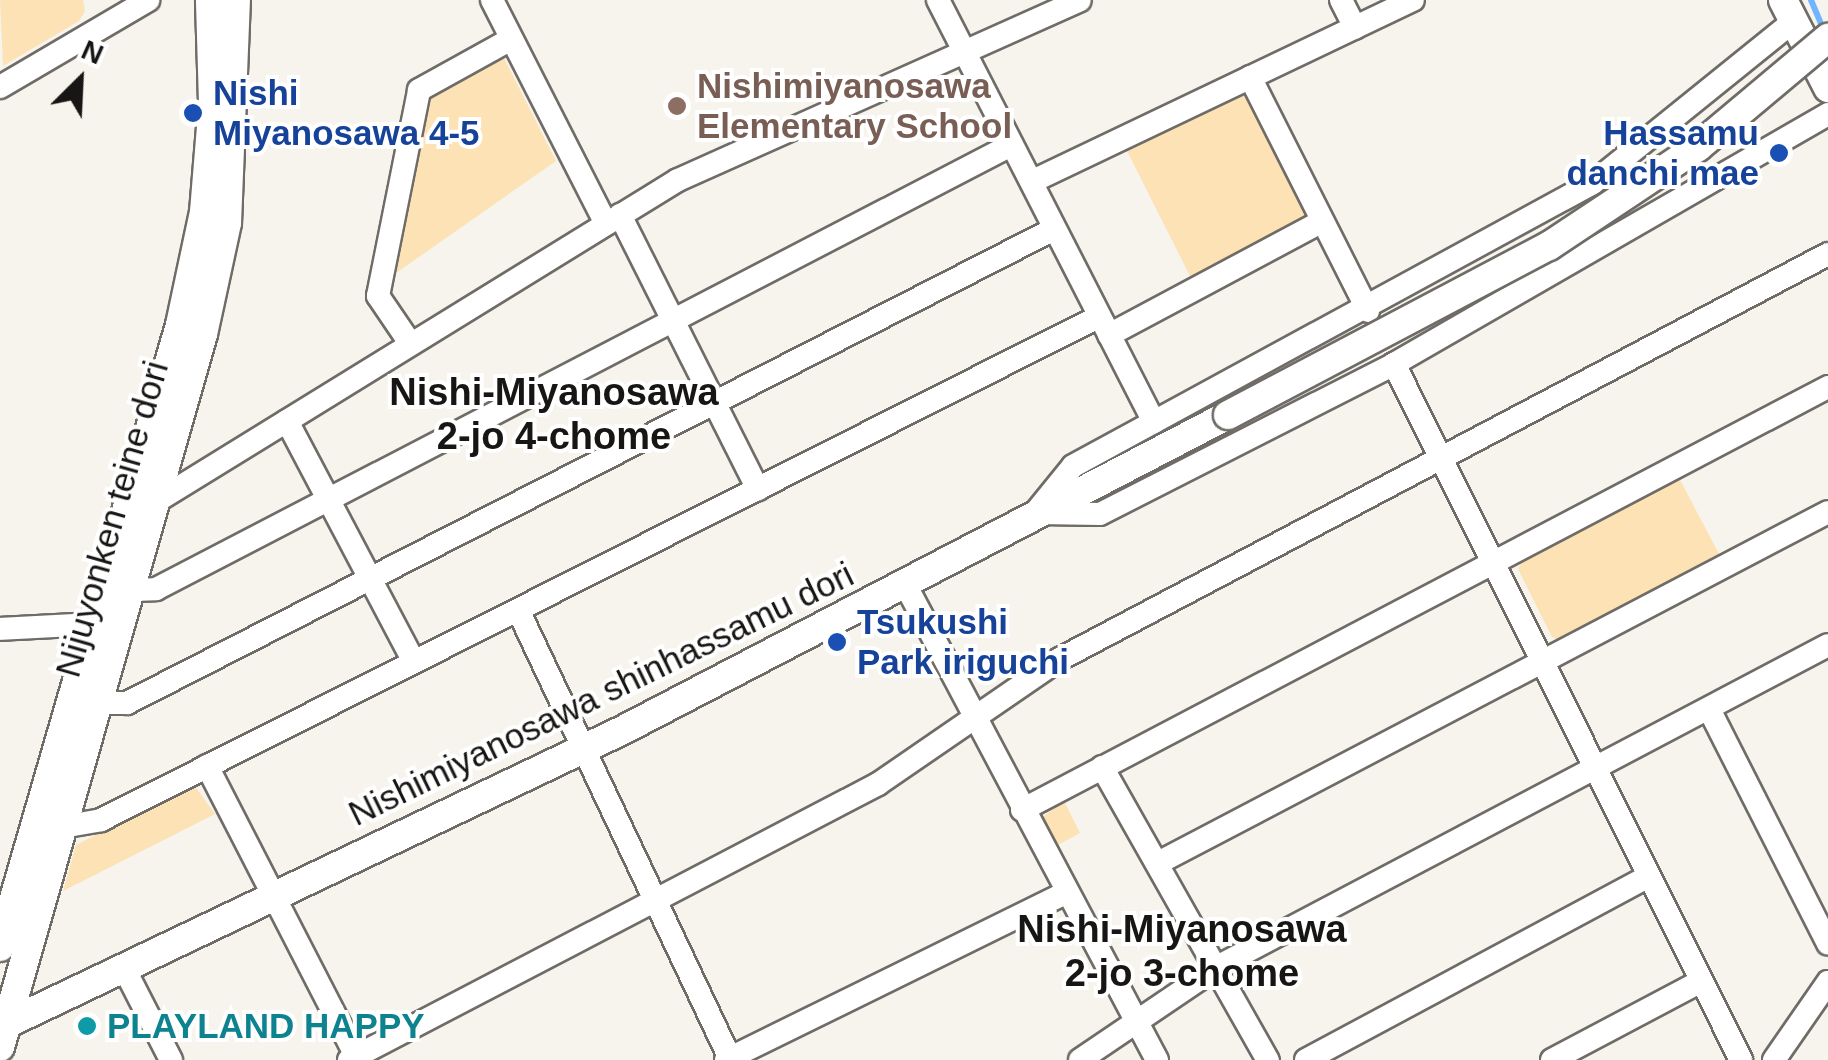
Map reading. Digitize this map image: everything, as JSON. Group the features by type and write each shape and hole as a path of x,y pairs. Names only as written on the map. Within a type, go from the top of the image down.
{"street":[{"path":"102,0 108,24"},
{"path":"0,86 148,0"},
{"name":"Nijuyonken teine dori","path":"0,948 180,325 204,212 213,103 210,0"},
{"name":"Nijuyonken teine dori","path":"2,1032 157,501 226,223 236,0"},
{"path":"492,0 672,323 711,406 758,488"},
{"path":"938,0 1032,181 1052,230 1154,422"},
{"path":"130,493 157,501 678,180 1080,0"},
{"path":"1341,0 1355,28"},
{"path":"1032,181 1414,0"},
{"path":"1035,513 1073,466 1368,311 1593,183 1788,11 1828,88"},
{"name":"Nishimiyanosawa shinhassamu dori","path":"2,1032 582,749 1549,246 1698,148 1828,38"},
{"path":"410,344 378,296 419,90 512,39"},
{"path":"1250,77 1368,311"},
{"path":"1035,513 1100,514 1394,364 1828,114"},
{"path":"132,590 156,589 1011,146"},
{"path":"62,828 101,820 758,488 1321,222"},
{"path":"99,703 126,703 1052,230"},
{"path":"207,766 269,899 354,1059 878,784 1060,659 1828,254"},
{"path":"1394,364 1740,1060"},
{"path":"1022,810 1828,387"},
{"path":"287,421 414,662"},
{"path":"1158,863 1828,512"},
{"path":"904,584 1157,1060"},
{"path":"518,610 658,900 729,1059 1065,893"},
{"path":"0,629 92,624"},
{"path":"1080,1060 1139,1025 1219,966 1594,768 1826,652"},
{"path":"1709,709 1828,944"},
{"path":"1102,767 1219,966 1268,1060"},
{"path":"1306,1060 1649,876"},
{"path":"125,970 170,1060"},
{"path":"1552,1060 1701,981"},
{"path":"1774,1060 1828,982"}],"shaded area":[{"path":"0,0 83,0 85,11 79,21 3,66"},
{"path":"492,58 504,58 556,161 396,273 423,112 434,90"},
{"path":"1241,92 1250,96 1308,210 1306,219 1192,280 1125,147"},
{"path":"1678,476 1719,554 1559,640 1552,637 1518,569 1521,563"},
{"path":"194,785 215,814 63,891 76,845"},
{"path":"1064,801 1080,833 1054,847 1040,819"}],"waterway":[{"path":"1811,0 1824,30"}],"place":[{"name":"Nishimiyanosawa Elementary School","path":"677,106"},
{"name":"Nishi Miyanosawa 4-5","path":"193,113"},
{"name":"Hassamu danchi mae","path":"1779,153"},
{"name":"Tsukushi Park iriguchi","path":"837,642"},
{"name":"PLAYLAND HAPPY","path":"87,1026"}],"district":[{"name":"Nishi-Miyanosawa 2-jo 4-chome","path":"554,414"},
{"name":"Nishi-Miyanosawa 2-jo 3-chome","path":"1182,952"}]}
